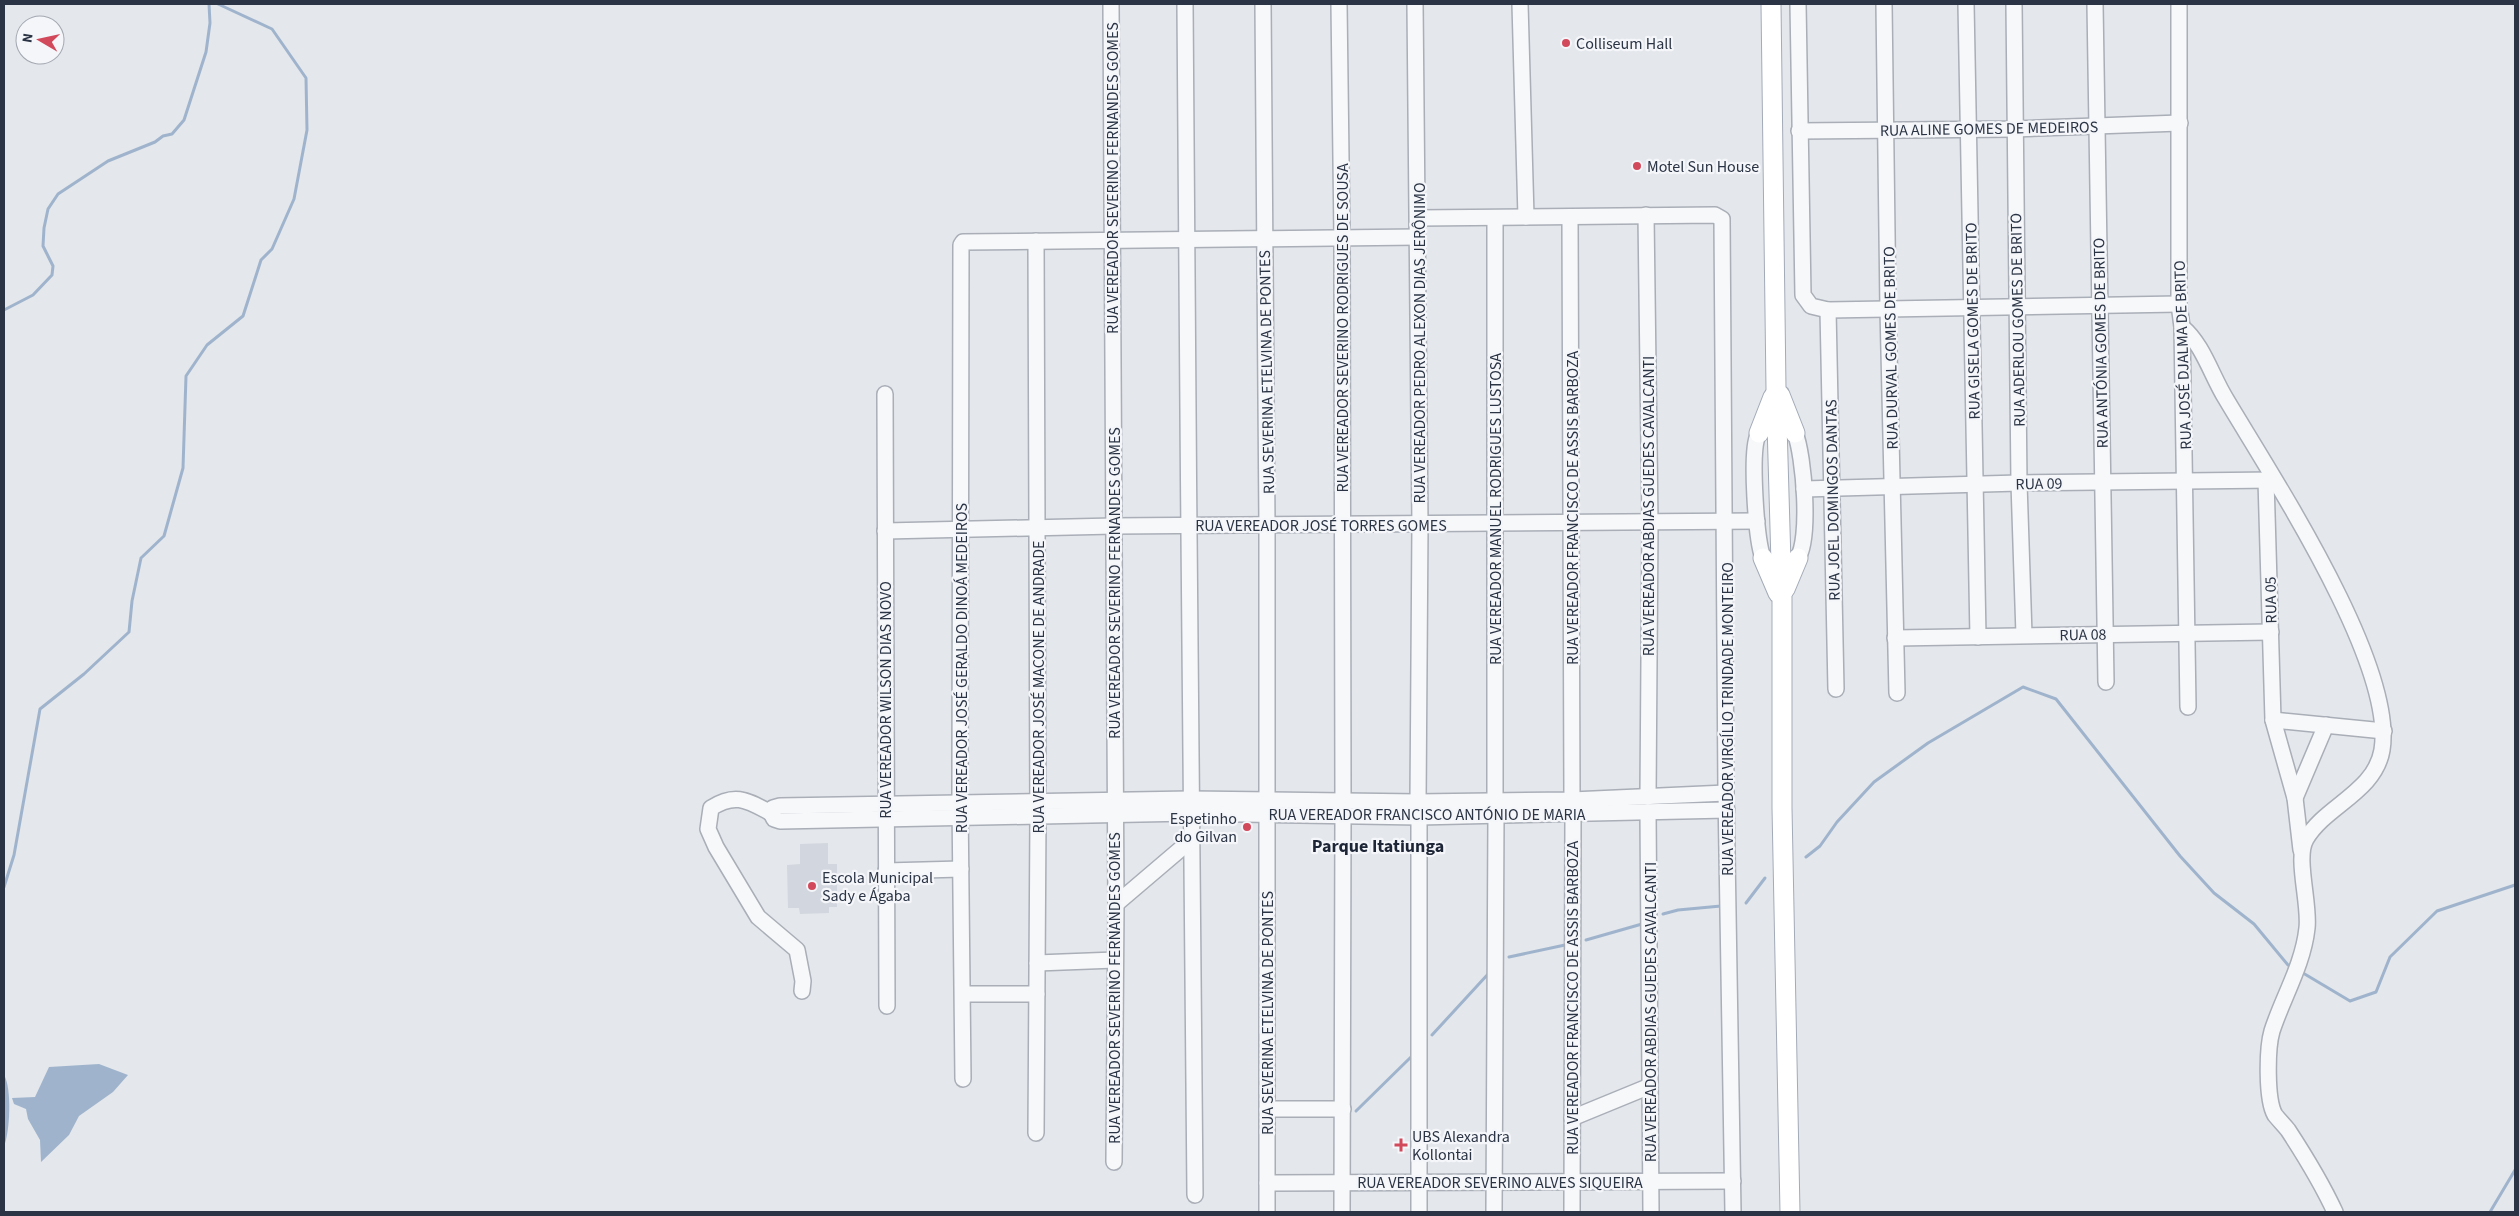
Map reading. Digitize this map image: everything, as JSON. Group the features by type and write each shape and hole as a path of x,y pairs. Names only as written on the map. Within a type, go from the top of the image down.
{"main road":[{"path":"1771,4 1777,424 1789,562 1782,600 1782,818 1790,1212"},
{"path":"1776,387 1795,433"},
{"path":"1759,433 1776,387"},
{"path":"1763,558 1782,600"}],"street":[{"name":"RUA VEREADOR SEVERINO FERNANDES GOMES","path":"1111,4 1116,904 1114,1162"},
{"path":"1185,4 1190,526 1190,841 1195,1195"},
{"name":"RUA SEVERINA ETELVINA DE PONTES","path":"1263,4 1267,526 1267,1212"},
{"name":"RUA VEREADOR SEVERINO RODRIGUES DE SOUSA","path":"1339,4 1343,525 1342,1212"},
{"name":"RUA VEREADOR PEDRO ALEXON DIAS JERÔNIMO","path":"1416,4 1420,525 1419,1212"},
{"path":"1520,4 1526,217"},
{"path":"1798,4 1803,295 1812,306 1828,310 2179,304"},
{"name":"RUA DURVAL GOMES DE BRITO","path":"1884,4 1888,309 1897,693"},
{"name":"RUA GISELA GOMES DE BRITO","path":"1966,4 1978,637"},
{"name":"RUA ADERLOU GOMES DE BRITO","path":"2014,4 2019,482 2024,635"},
{"name":"RUA ANTÓNIA GOMES DE BRITO","path":"2095,4 2095,126 2106,682"},
{"name":"RUA JOSÉ DJALMA DE BRITO","path":"2179,4 2179,304 2182,327 2188,707"},
{"name":"RUA ALINE GOMES DE MEDEIROS","path":"1799,130 2014,129 2180,123"},
{"path":"1418,218 1646,215"},
{"name":"RUA VEREADOR VIRGÍLIO TRINDADE MONTEIRO","path":"1646,215 1715,215 1722,219 1723,225 1726,794 1733,1212"},
{"name":"RUA VEREADOR ABDIAS GUEDES CAVALCANTI","path":"1646,215 1650,524 1648,804 1651,1212"},
{"name":"RUA VEREADOR FRANCISCO DE ASSIS BARBOZA","path":"1570,216 1572,1212"},
{"name":"RUA VEREADOR MANUEL RODRIGUES LUSTOSA","path":"1494,1212 1495,218"},
{"path":"1036,241 1418,237"},
{"name":"RUA VEREADOR JOSÉ GERALDO DINOÁ MEDEIROS","path":"963,1079 960,802 962,529 960,256 964,242 1036,241"},
{"name":"RUA VEREADOR JOSÉ MACONE DE ANDRADE","path":"1036,241 1038,529 1036,1133"},
{"name":"RUA JOEL DOMINGOS DANTAS","path":"1828,310 1836,689"},
{"path":"2182,327 2191,336 2270,480 2306,534 2352,625 2368,662 2384,731 2382,752 2374,768 2356,792 2313,831 2305,841 2301,852"},
{"name":"RUA VEREADOR WILSON DIAS NOVO","path":"885,394 887,1006"},
{"path":"1777,424 1795,433 1803,467 1803,543 1789,562 1774,565 1763,558 1758,543 1755,454 1759,433 1765,427 1777,424"},
{"name":"RUA 09","path":"1804,490 1974,486 2019,482 2270,480"},
{"name":"RUA 05","path":"2270,480 2273,720 2294,798 2307,905 2307,931 2295,975 2278,1014 2269,1041 2268,1073 2274,1113 2288,1130 2335,1212"},
{"name":"RUA VEREADOR JOSÉ TORRES GOMES","path":"885,531 1114,526 1757,522"},
{"name":"RUA 08","path":"1895,638 2105,633 2271,632"},
{"path":"2273,720 2384,731"},
{"path":"2294,798 2326,725"},
{"path":"1648,804 1726,794"},
{"name":"RUA VEREADOR FRANCISCO ANTÓNIO DE MARIA","path":"802,991 803,981 797,950 758,917 716,847 708,829 711,808 732,798 742,799 771,814 774,819 780,821 885,811 961,818 1038,809 1190,806 1419,810 1648,804 1727,810"},
{"path":"885,811 960,802 1038,809"},
{"path":"1116,904 1190,841"},
{"path":"886,871 961,869"},
{"path":"1037,963 1115,960"},
{"path":"962,994 1037,994"},
{"path":"1572,1118 1650,1086"},
{"path":"1267,1109 1343,1109"},
{"name":"RUA VEREADOR SEVERINO ALVES SIQUEIRA","path":"1267,1183 1733,1181"}],"shaded area":[{"name":"Escola Municipal Sady e Ágaba","path":"828,843 828,864 837,864 837,907 829,907 829,913 800,914 799,908 788,908 787,865 800,864 800,844"}],"water":[{"path":"99,1064 128,1075 113,1092 79,1116 69,1135 41,1162 40,1140 28,1119 26,1109 14,1104 12,1098 35,1097 49,1067"},
{"path":"4,1075 7,1081 9,1110 8,1131 4,1146"}],"waterway":[{"path":"4,310 33,295 52,275 53,266 43,246 44,228 48,209 58,194 108,161 155,142 163,136 172,134 184,120 206,52 210,23 209,4"},
{"path":"4,887 14,855 40,709 84,674 129,632 132,601 141,558 164,536 183,468 186,376 207,345 243,316 261,260 272,249 294,199 307,130 306,78 272,29 218,4"},
{"path":"1806,857 1820,846 1837,822 1874,782 1928,743 2023,687 2056,699 2180,856 2214,893 2254,924 2288,965"},
{"path":"1746,903 1765,878"},
{"path":"2303,973 2350,1001 2376,992 2390,957 2437,911 2515,885"},
{"path":"1663,914 1678,910 1721,906"},
{"path":"1586,940 1642,924"},
{"path":"1509,957 1565,945"},
{"path":"1432,1035 1489,973"},
{"path":"1356,1111 1411,1057"},
{"path":"2490,1212 2515,1170"}],"place":[{"name":"Colliseum Hall","path":"1566,43"},
{"name":"Motel Sun House","path":"1637,166"},
{"name":"Espetinho do Gilvan","path":"1247,827"},
{"name":"Escola Municipal Sady e Ágaba","path":"812,886"},
{"name":"UBS Alexandra Kollontai","path":"1401,1145"}],"district":[{"name":"Parque Itatiunga","path":"1378,846"}]}
